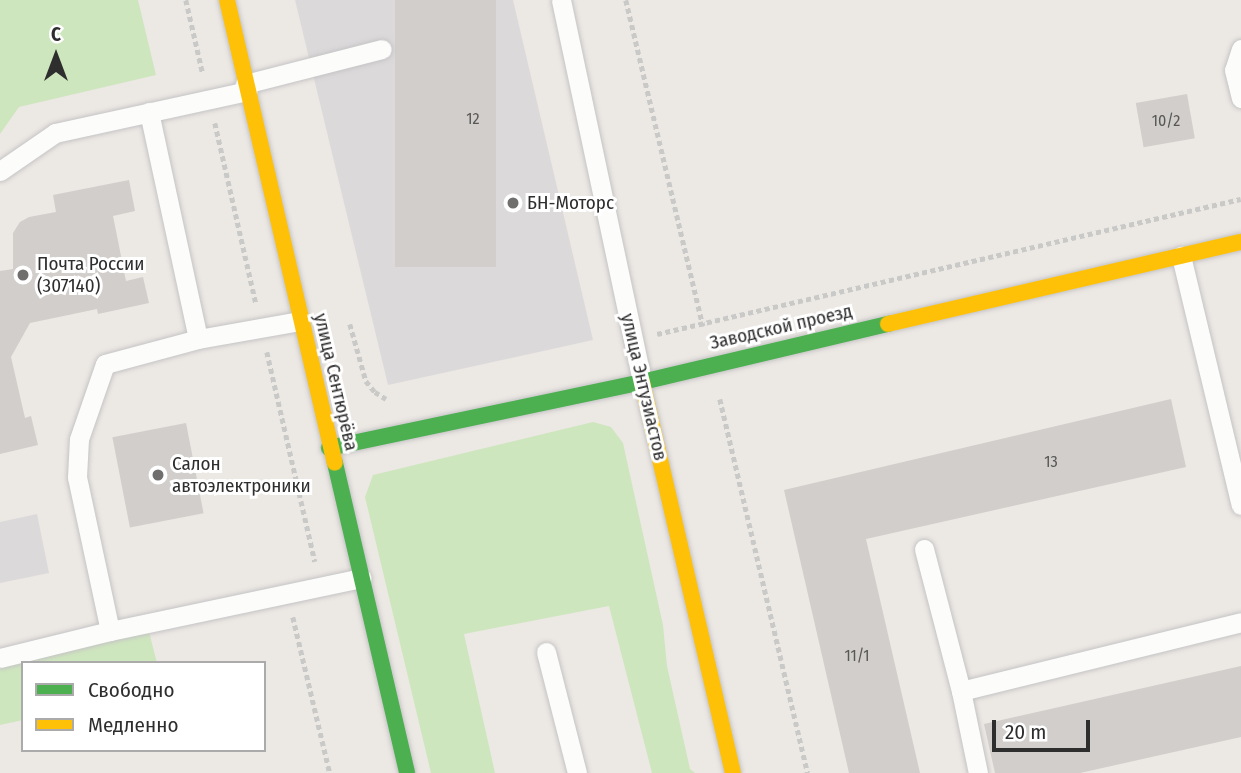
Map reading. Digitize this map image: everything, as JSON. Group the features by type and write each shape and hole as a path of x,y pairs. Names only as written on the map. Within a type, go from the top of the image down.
{"main road":[{"name":"улица Сентюрёва","path":"227,0 329,448 407,773"},
{"name":"Заводской проезд","path":"329,448 642,382 1241,242"},
{"name":"улица Энтузиастов","path":"642,382 733,773"}],"lane":[{"name":"улица Энтузиастов","path":"561,0 642,382"},
{"path":"1241,49 1234,70 1241,98"},
{"path":"0,171 55,133 209,99 382,50"},
{"path":"149,112 198,339"},
{"path":"1181,256 1241,505"},
{"path":"110,632 77,477 79,439 105,365 198,339 300,321"},
{"path":"924,549 961,691 978,773"},
{"path":"0,658 361,578"},
{"path":"961,691 1241,622"},
{"path":"546,652 577,773"}],"path":[{"path":"186,0 321,587"},
{"path":"633,339 1241,199"},
{"path":"350,324 366,381 375,392 389,400"},
{"path":"288,594 330,773"}],"shaded area":[{"path":"295,0 513,0 593,340 388,385"},
{"path":"37,514 49,573 0,583 0,522"}],"green space":[{"path":"0,0 138,0 156,75 19,107 0,134"},
{"path":"593,422 611,427 623,443 663,625 667,666 690,769 695,773 652,773 609,606 464,634 495,773 431,773 365,497 373,475"},
{"path":"147,624 156,661 21,661 21,720 0,725 0,659"}],"building":[{"path":"395,0 496,0 496,267 395,267"},
{"path":"1187,94 1195,138 1144,147 1136,103"},
{"path":"129,180 135,211 113,216 126,281 143,277 149,303 98,314 97,309 30,323 11,357 25,418 31,416 38,445 0,454 0,271 13,269 13,233 20,222 29,217 56,212 53,195"},
{"path":"1171,399 1186,467 866,539 920,773 849,773 784,490"},
{"name":"Салон автоэлектроники","path":"186,423 204,513 130,528 112,437"},
{"path":"1241,666 1241,737 1080,773 995,773 984,724"}],"traffic: fast":[{"path":"329,448 642,382 888,324"},
{"path":"335,463 407,773"}],"traffic: slow":[{"path":"227,0 335,463"},
{"path":"888,324 1241,242"},
{"path":"642,382 733,773"}],"place":[{"name":"БН-Моторс","path":"513,203"},
{"name":"Почта России (307140)","path":"23,275"},
{"name":"Салон автоэлектроники","path":"158,475"}]}
